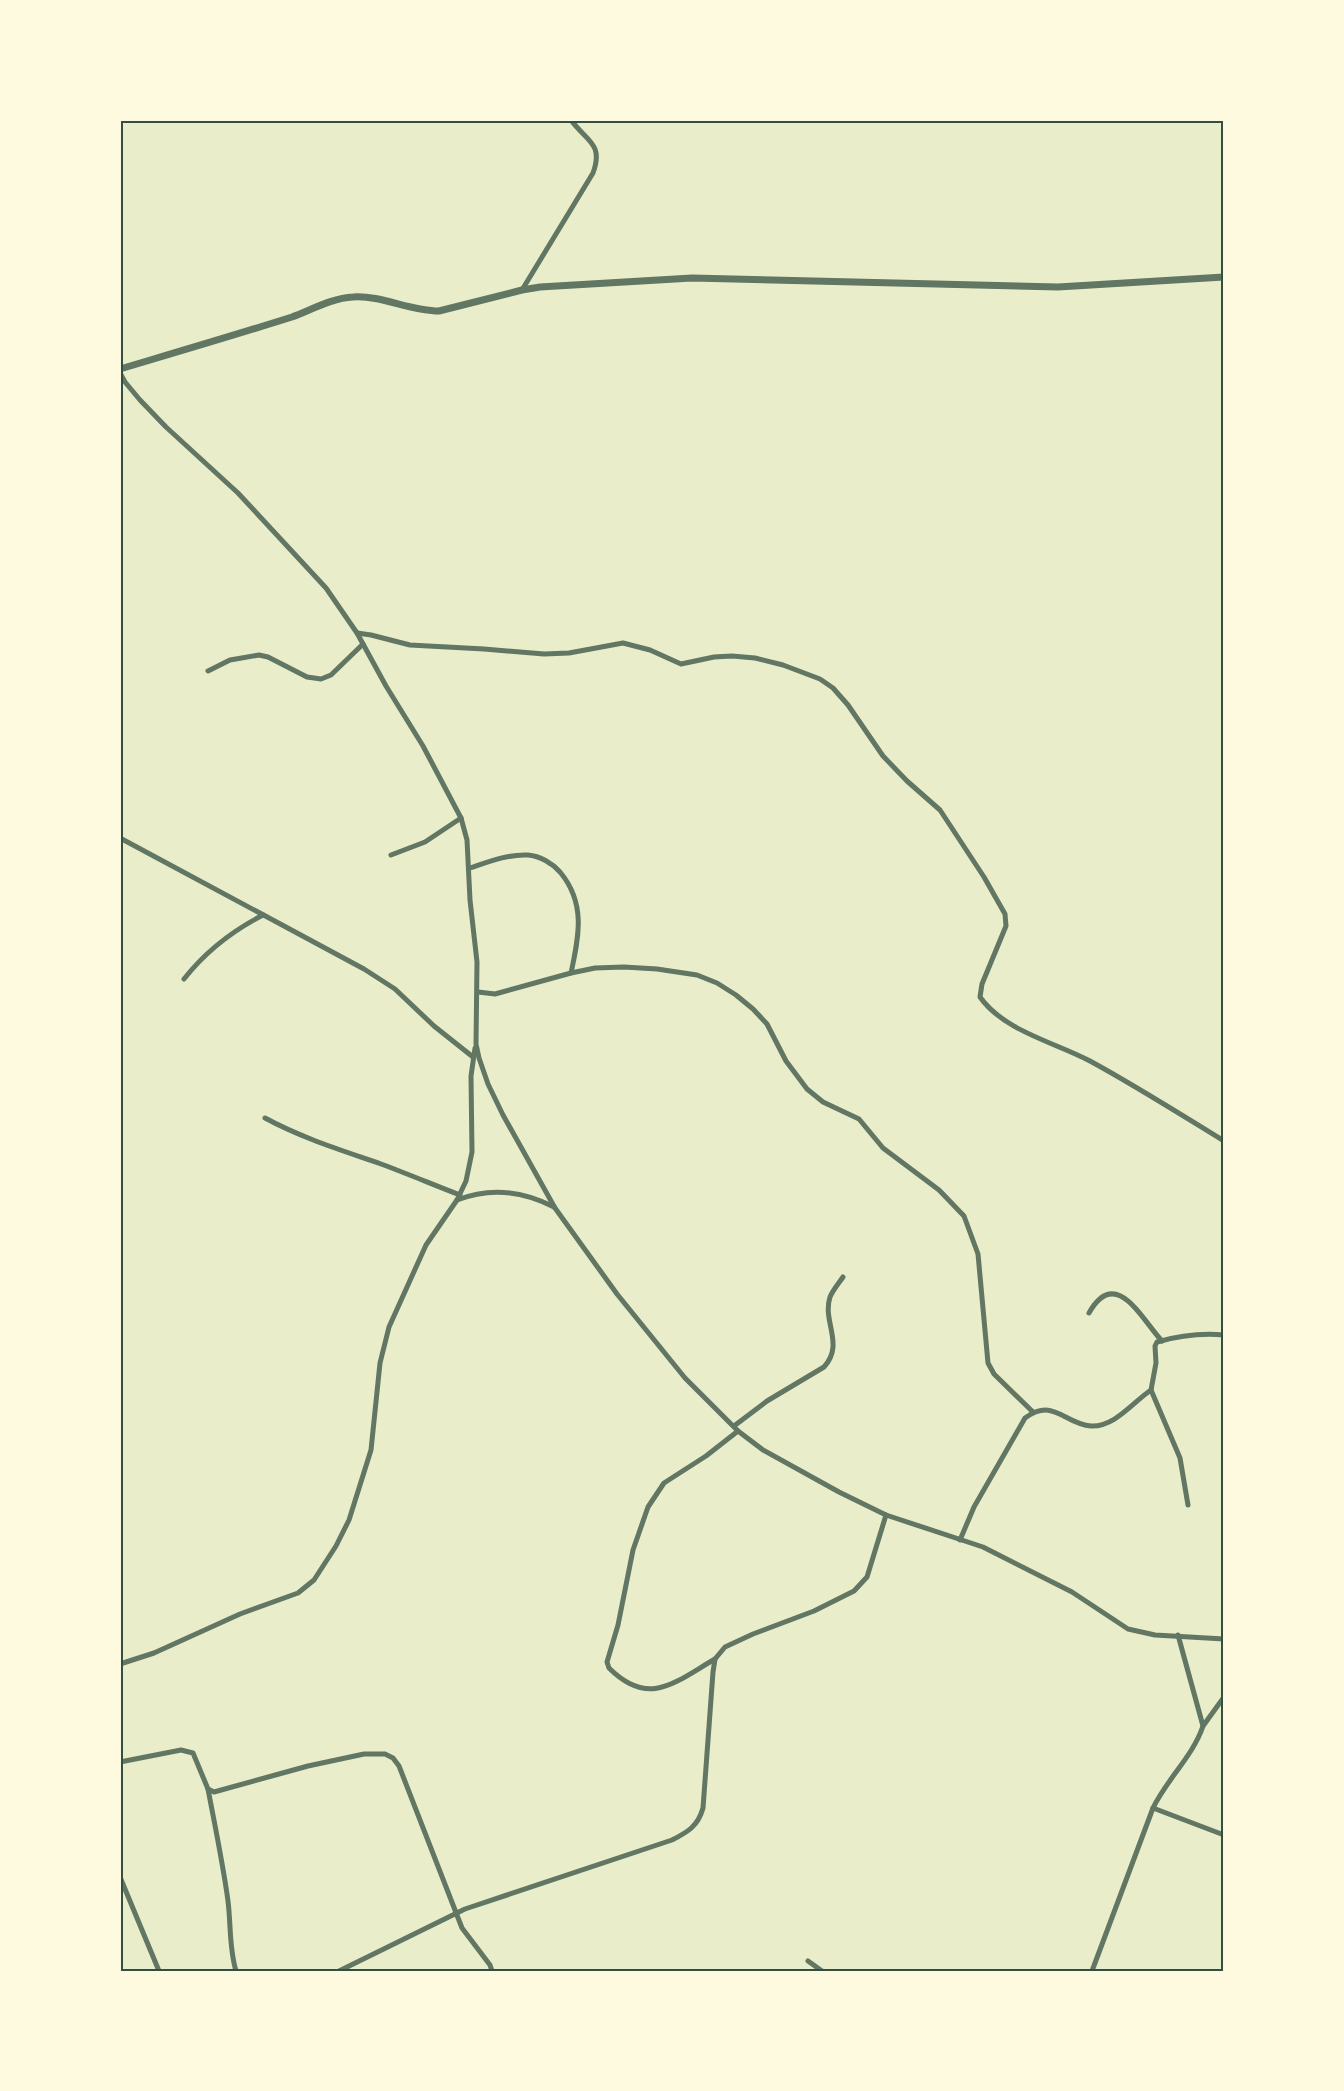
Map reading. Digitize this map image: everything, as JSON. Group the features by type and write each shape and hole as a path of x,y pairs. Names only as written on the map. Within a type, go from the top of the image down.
{"street":[{"path":"522,290 593,172 598,159 594,146 571,120"},
{"path":"120,1664 154,1653 240,1614 298,1593 309,1586 319,1574 349,1520 372,1450 380,1363 388,1327 426,1245 458,1198 466,1180 472,1152 471,1076 476,1044 478,992 467,840 461,818 423,746 357,633 326,588 238,493 140,400 125,382 120,371 342,299 368,298 427,311 439,311 522,290 692,278 1058,287 1224,277"},
{"path":"357,633 371,634 410,645 544,654 569,653 623,644 650,650 681,664 714,657 755,658 783,665 820,679 833,688 848,705 883,756 940,810 1005,914 1006,926 982,984 980,997 989,1010 1011,1024 1089,1061 1224,1141"},
{"path":"208,671 230,660 259,655 268,657 307,677 321,679 331,675 363,644"},
{"path":"391,855 425,842 461,818"},
{"path":"120,838 328,949 395,989 456,1045 473,1057"},
{"path":"470,868 515,856 530,855 542,858 555,867 568,882 577,900 578,944 572,973"},
{"path":"184,979 217,944 235,930 263,915"},
{"path":"478,992 495,994 505,992 596,968 657,969 697,975 717,983 753,1009 767,1024 786,1061 807,1089 823,1102 859,1119 883,1148 939,1190 964,1216 978,1254 988,1363 994,1374 1033,1412"},
{"path":"476,1044 482,1071 498,1105 555,1208 617,1294 685,1378 736,1428 763,1450 886,1515 983,1547 1045,1576 1128,1629 1155,1635 1224,1639"},
{"path":"265,1118 307,1139 383,1165 458,1198 483,1193 514,1193 540,1200 555,1208"},
{"path":"843,1277 830,1299 833,1344 830,1359 824,1367 767,1401 706,1456 664,1483 648,1507 633,1550 608,1662 609,1668 626,1682 638,1688 651,1690 663,1688 715,1659 725,1647 736,1641 814,1611 854,1591 867,1577 886,1515"},
{"path":"1089,1313 1094,1303 1101,1297 1118,1294 1142,1315 1162,1341"},
{"path":"1188,1505 1180,1458 1151,1390 1155,1346 1162,1341 1209,1334 1224,1335"},
{"path":"960,1540 974,1507 1024,1418 1040,1410 1054,1411 1092,1426 1119,1417 1151,1390"},
{"path":"1178,1635 1203,1726"},
{"path":"339,1971 457,1913 657,1846 695,1826 703,1808 707,1731 715,1659"},
{"path":"1092,1971 1160,1793 1224,1696"},
{"path":"120,1762 181,1750 189,1751 195,1757 208,1789 227,1895 230,1943 236,1971"},
{"path":"208,1789 218,1792 308,1766 364,1754 385,1754 393,1758 399,1766 462,1928 492,1971"},
{"path":"1153,1808 1224,1834"},
{"path":"120,1877 159,1971"},
{"path":"808,1961 822,1971"}]}
